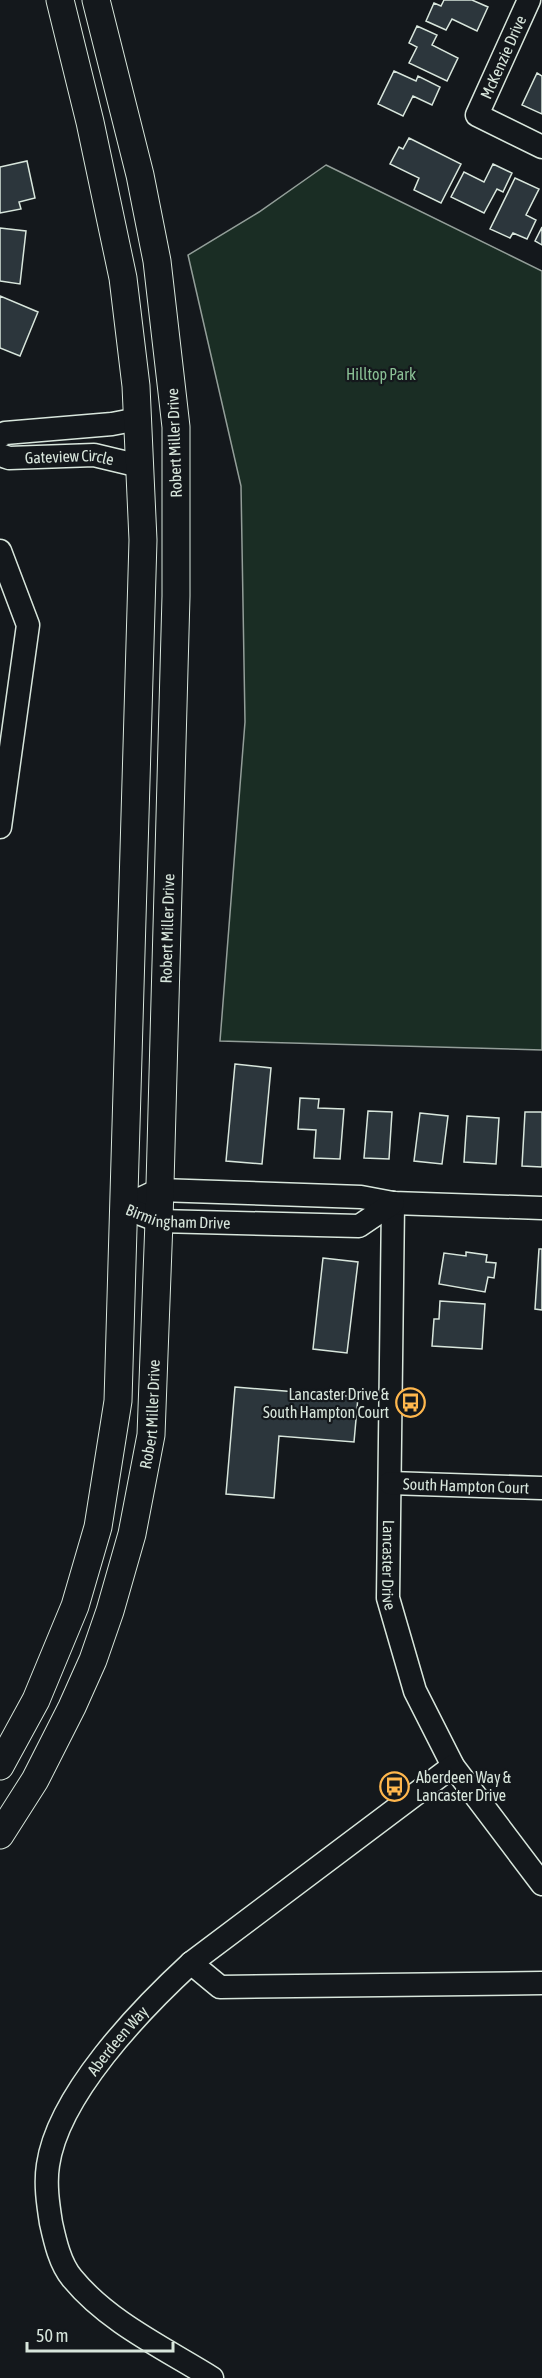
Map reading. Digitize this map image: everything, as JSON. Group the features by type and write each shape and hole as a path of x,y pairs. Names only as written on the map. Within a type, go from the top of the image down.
{"main road":[{"name":"Robert Miller Drive","path":"0,1766 36,1701 75,1606 98,1527 118,1401 143,540 140,466 138,419 123,278 90,122 60,0"},
{"name":"Robert Miller Drive","path":"0,1835 35,1780 93,1660 132,1534 151,1435 177,596 176,427 157,261 140,175 96,0"}],"street":[{"name":"McKenzie Drive","path":"529,0 477,115 542,147"},
{"name":"Gateview Circle","path":"0,436 5,433 112,424 138,419"},
{"name":"Gateview Circle","path":"0,455 9,458 94,455 140,466"},
{"path":"0,550 28,625 0,827"},
{"name":"Birmingham Drive","path":"123,1207 159,1190 361,1197 393,1203 542,1208"},
{"name":"Birmingham Drive","path":"123,1207 159,1221 358,1226 393,1203"},
{"name":"Lancaster Drive","path":"393,1203 388,1598 415,1691 453,1766 542,1884"},
{"name":"South Hampton Court","path":"390,1483 542,1488"},
{"name":"Aberdeen Way","path":"212,2378 118,2320 85,2293 70,2276 54,2241 46,2186 48,2164 62,2118 95,2069 130,2025 169,1983 453,1766"},
{"path":"191,1964 220,1987 542,1983"}],"green space":[{"name":"Hilltop Park","path":"326,165 542,271 542,1050 220,1041 245,722 241,486 188,255 259,212"}],"building":[{"path":"444,0 472,0 488,7 477,31 452,19 446,30 426,21 434,3 441,6"},
{"path":"417,26 437,35 432,45 458,58 447,81 409,63 417,47 409,43"},
{"path":"394,71 416,81 418,76 440,87 432,105 413,96 403,116 378,104"},
{"path":"537,73 542,76 542,114 522,105"},
{"path":"409,138 461,164 441,203 414,190 419,178 390,164 399,147 403,149"},
{"path":"27,161 35,198 19,202 21,209 0,213 0,167"},
{"path":"493,164 512,173 503,192 497,189 484,213 451,197 464,172 484,182"},
{"path":"515,178 539,189 526,215 536,220 527,239 513,233 510,238 490,229"},
{"path":"542,227 542,245 535,241"},
{"path":"0,228 26,231 20,284 0,281"},
{"path":"0,296 38,312 20,356 0,348"},
{"path":"235,1064 271,1068 262,1164 226,1161"},
{"path":"300,1098 319,1099 318,1108 344,1109 340,1159 314,1158 316,1130 298,1129"},
{"path":"368,1111 392,1112 389,1159 364,1158"},
{"path":"525,1112 542,1112 542,1167 522,1166"},
{"path":"420,1113 448,1116 442,1164 414,1161"},
{"path":"467,1116 499,1118 496,1164 464,1162"},
{"path":"539,1249 542,1249 542,1310 535,1309"},
{"path":"466,1252 487,1255 486,1262 496,1263 494,1278 488,1277 485,1292 439,1284 444,1253 466,1256"},
{"path":"323,1258 358,1262 347,1353 313,1349"},
{"path":"440,1301 485,1304 482,1349 432,1346 434,1319 439,1319"},
{"path":"235,1387 358,1397 354,1442 279,1436 274,1498 226,1494"}],"place":[{"name":"Lancaster Drive & South Hampton Court","path":"410,1403"},
{"name":"Aberdeen Way & Lancaster Drive","path":"395,1786"}]}
